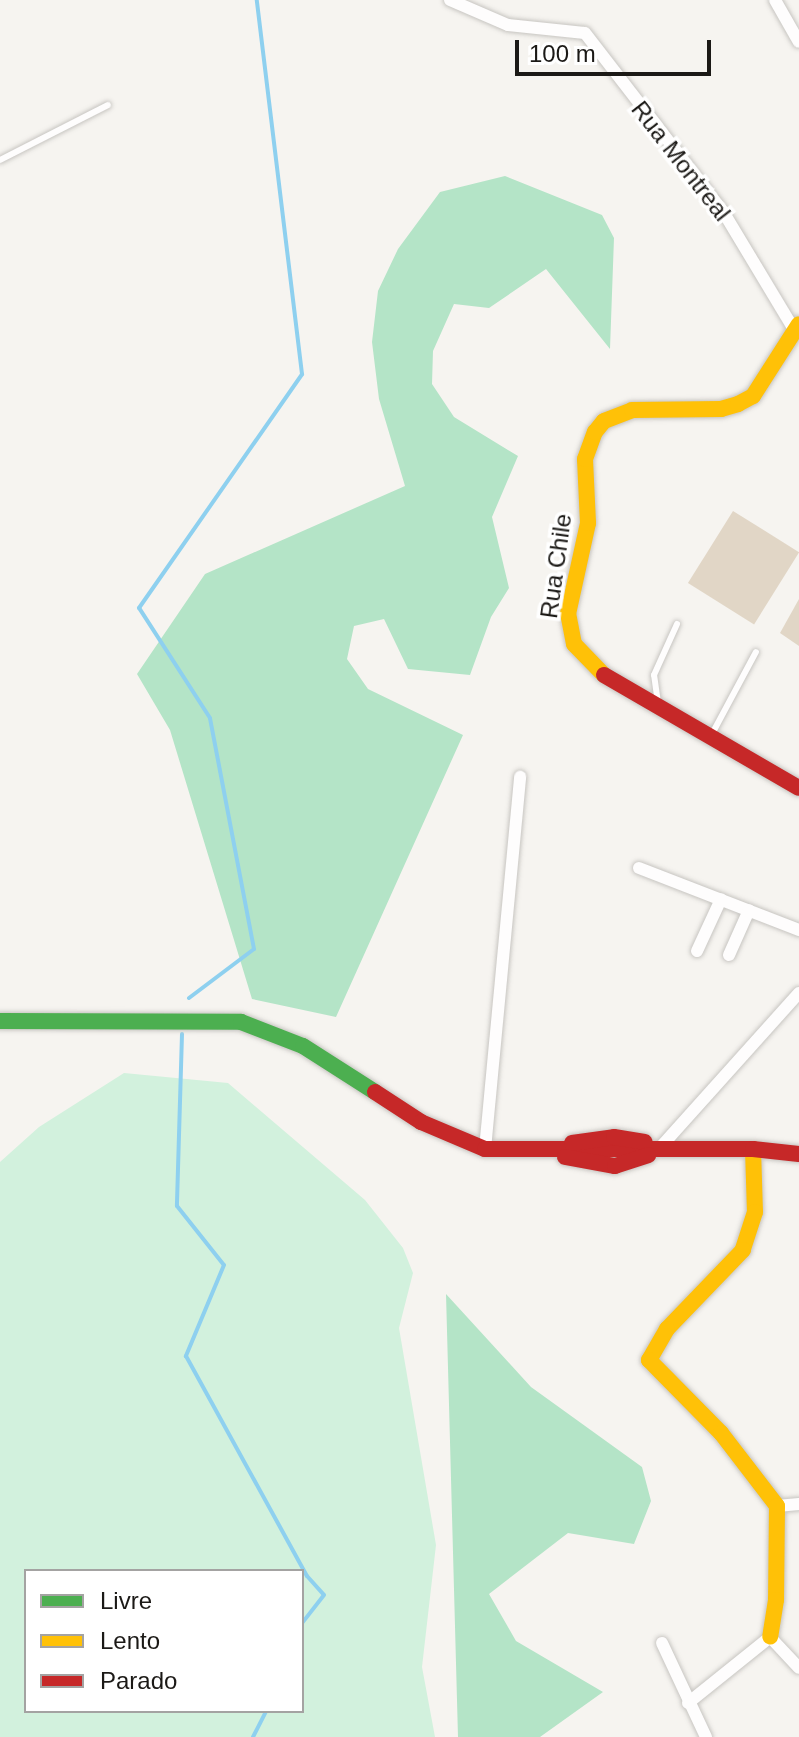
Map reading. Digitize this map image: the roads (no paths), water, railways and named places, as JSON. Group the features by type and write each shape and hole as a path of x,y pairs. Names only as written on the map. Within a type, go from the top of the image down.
{"street":[{"name":"Rua Montreal","path":"450,0 508,25 585,33 724,213 797,327"},
{"path":"775,0 799,42"},
{"name":"Rua Chile","path":"797,327 753,396 738,404 721,409 632,410 604,421 589,444 588,523 568,614 569,631 587,662 799,788"},
{"path":"485,1149 520,777"},
{"path":"639,868 799,930"},
{"path":"697,951 721,899"},
{"path":"729,955 749,910"},
{"path":"0,1021 241,1022 303,1046 421,1122 485,1149 541,1153 615,1166 658,1150 799,993"},
{"path":"541,1153 614,1137 658,1150 753,1149 799,1154"},
{"path":"688,1703 770,1637 776,1600 777,1506 721,1433 649,1360 667,1329 743,1250 755,1212 753,1149"},
{"path":"777,1506 799,1504"},
{"path":"770,1637 799,1668"},
{"path":"662,1643 706,1737"}],"lane":[{"path":"0,160 108,105"},
{"path":"659,707 654,675 677,624"},
{"path":"710,737 756,652"}],"waterway":[{"path":"189,998 254,949 210,718 139,608 302,374 257,0"},
{"path":"182,1034 177,1206 224,1265 186,1356 303,1569"},
{"path":"304,1571 324,1595 304,1620"},
{"path":"253,1737 265,1713"}]}
